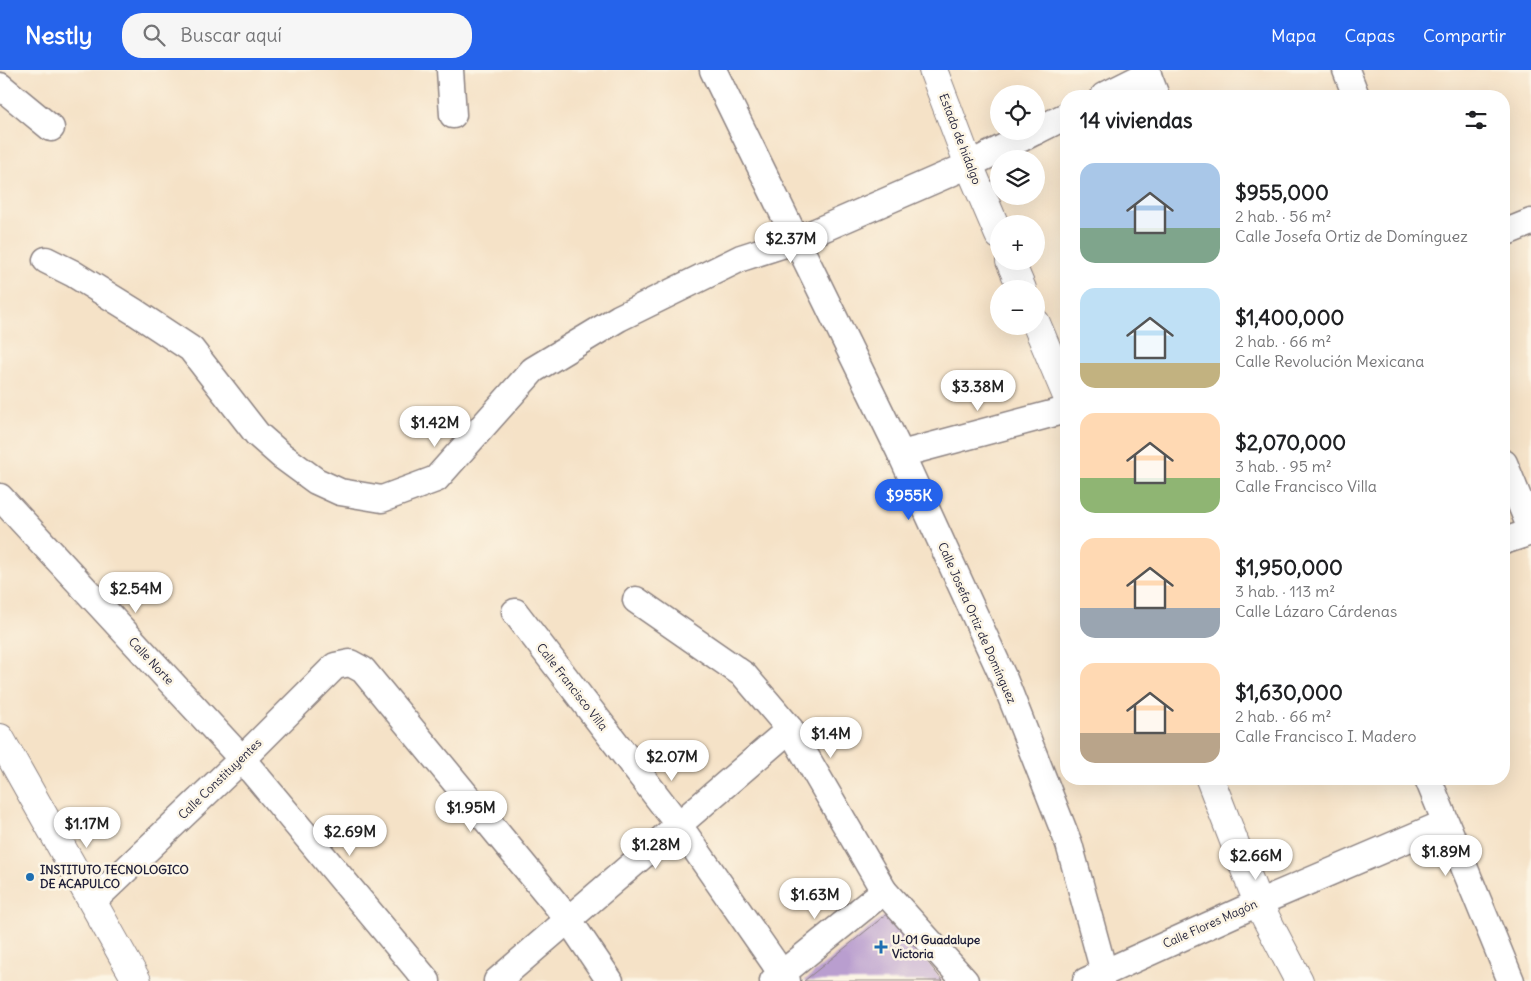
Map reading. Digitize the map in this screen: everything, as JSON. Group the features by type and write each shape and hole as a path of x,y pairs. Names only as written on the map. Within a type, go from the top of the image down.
{"street":[{"path":"450,70 453,115"},
{"name":"Calle Josefa Ortiz de Domínguez","path":"713,70 901,454 1004,679 1069,844 1095,976"},
{"name":"Estado de hidalgo","path":"933,70 969,165 990,215"},
{"path":"1346,70 1354,90"},
{"path":"1121,90 1150,80"},
{"path":"0,86 51,128"},
{"path":"1045,126 1060,119"},
{"path":"46,260 72,273 191,349 257,434 282,456 316,481 340,492 382,499 436,478 532,370 619,318 741,258 797,240 969,165 1018,140"},
{"path":"1510,231 1531,222"},
{"path":"1041,335 1060,380"},
{"path":"901,454 1060,412"},
{"path":"1510,478 1531,529"},
{"name":"Calle Norte","path":"0,497 242,759 427,981"},
{"path":"1510,539 1531,532"},
{"path":"636,600 744,675 790,729 884,891 965,981"},
{"name":"Calle Francisco Villa","path":"515,612 678,824 780,978"},
{"name":"Calle Constituyentes","path":"93,901 242,759 335,666 350,663 363,670 568,919"},
{"path":"497,981 790,729"},
{"path":"0,738 137,981"},
{"path":"1212,785 1258,903 1299,981"},
{"path":"1430,785 1507,970"},
{"name":"Calle Flores Magón","path":"1095,976 1258,903 1446,823"},
{"path":"780,978 884,891"},
{"path":"568,919 610,981"}],"building":[{"name":"U-01 Guadalupe Victoria","path":"888,913 943,981 804,981"}],"place":[{"name":"INSTITUTO TECNOLOGICO DE ACAPULCO","path":"30,877"},
{"name":"U-01 Guadalupe Victoria","path":"881,947"}]}
